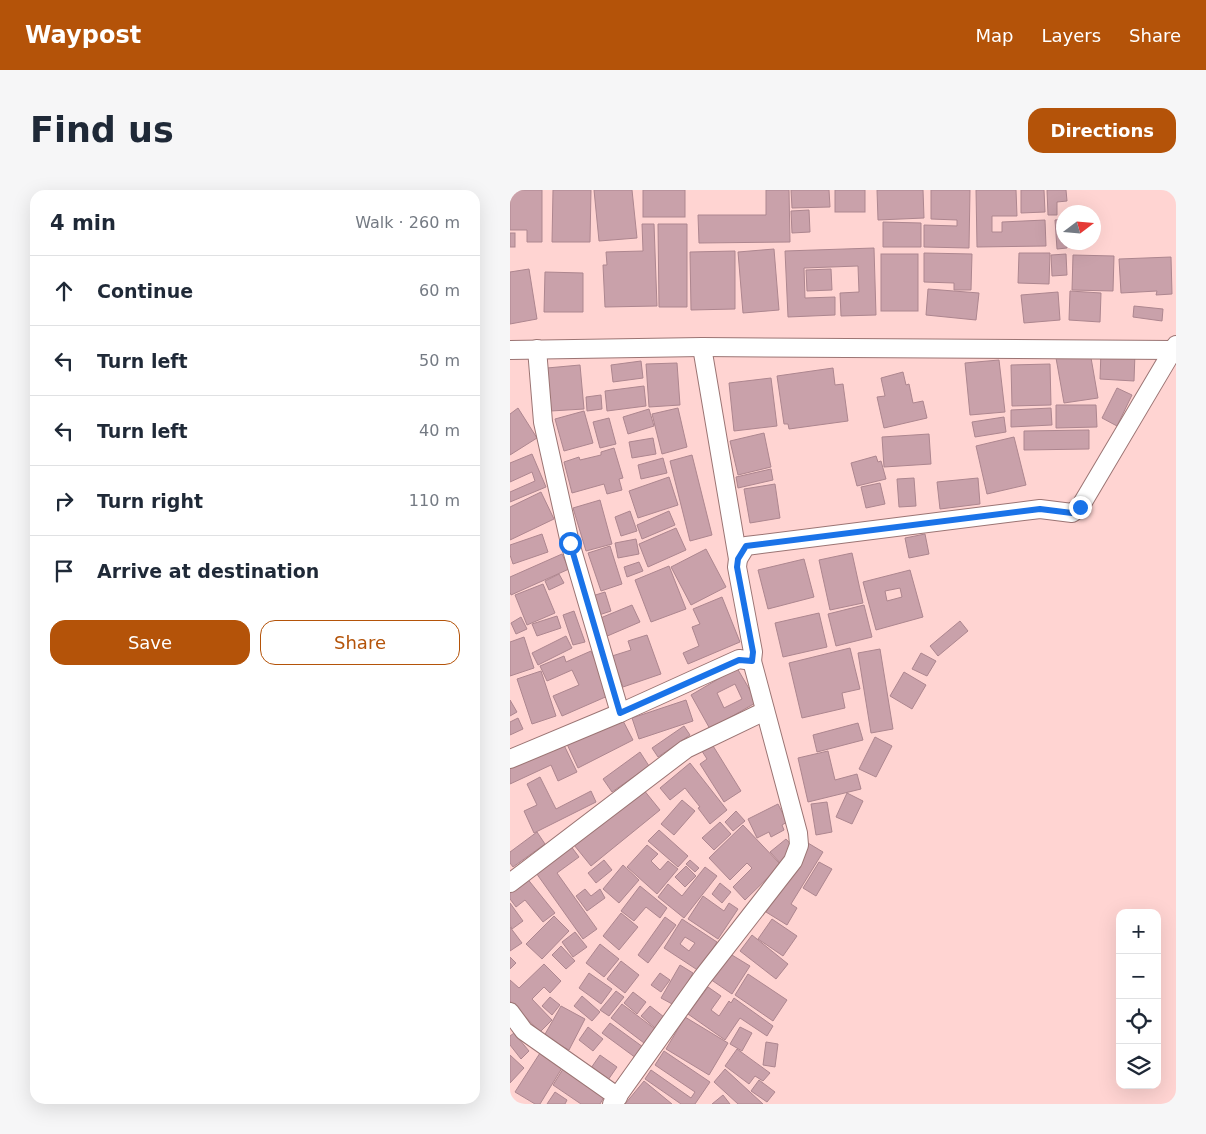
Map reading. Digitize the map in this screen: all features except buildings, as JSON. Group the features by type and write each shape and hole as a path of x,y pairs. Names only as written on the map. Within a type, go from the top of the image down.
{"street":[{"path":"510,350 702,347 1175,347"},
{"path":"510,1012 524,1031 615,1101 702,978 793,861 799,845 798,832 752,661 753,652 737,567 738,559 702,347"},
{"path":"738,559 746,546 1040,509 1072,513 1080,507 1175,347"},
{"path":"537,349 543,422 568,534 620,713"},
{"path":"510,759 739,660 752,661"},
{"path":"510,883 686,749 765,712"}],"route":[{"path":"570,543 620,713 739,660 752,661 753,652 737,567 738,559 746,546 1040,509 1072,513 1080,507"}]}
